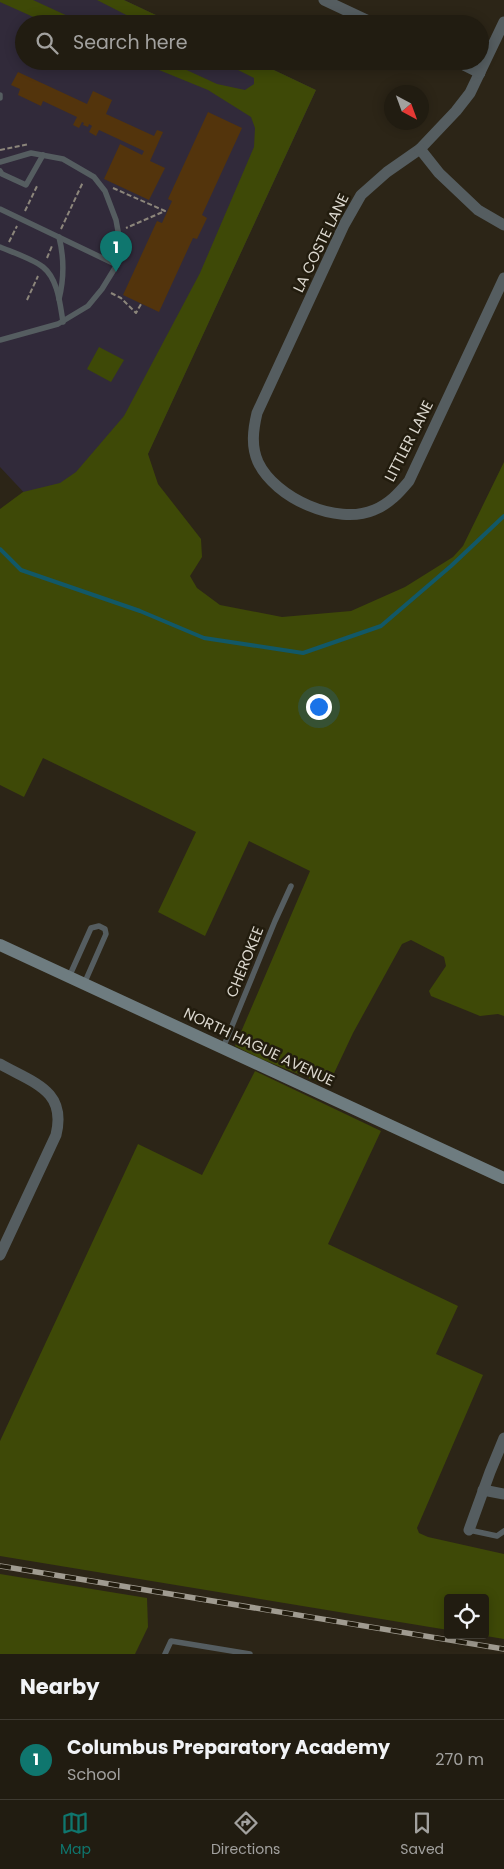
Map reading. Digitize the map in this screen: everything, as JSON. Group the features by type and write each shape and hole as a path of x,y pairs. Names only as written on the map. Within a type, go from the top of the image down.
{"main road":[{"name":"NORTH HAGUE AVENUE","path":"0,945 504,1178"}],"street":[{"path":"324,0 342,4 360,15"},
{"name":"LA COSTE LANE","path":"489,54 504,22"},
{"path":"474,70 480,73"},
{"name":"LA COSTE LANE","path":"258,461 253,444 253,429 257,414 344,226 361,195 387,172 420,149 456,111 470,93 481,70"},
{"path":"420,149 439,174 478,210 504,225"},
{"name":"LITTLER LANE","path":"258,461 264,473 274,484 300,501 324,510 340,515 356,515 372,511 386,504 399,494 409,481 504,278"},
{"path":"0,1064 44,1089 58,1105 59,1114 56,1135 0,1255"},
{"path":"469,1530 483,1490 504,1441"},
{"path":"483,1490 504,1494"}],"lane":[{"path":"0,162 31,152 63,159 92,175 105,191 116,220 120,242 117,265 102,289 88,306 63,322 0,340"},
{"path":"0,171 2,174 26,185 43,154"},
{"path":"0,208 117,265"},
{"path":"58,237 61,245 63,282 59,299"},
{"path":"3,248 42,267 51,277 59,299 63,322"},
{"name":"CHEROKEE","path":"223,1048 291,886"},
{"path":"69,977 91,928 99,926 105,929 106,934 84,984"},
{"path":"469,1530 498,1536 504,1530"},
{"path":"165,1654 171,1641 250,1654"}],"path":[{"path":"27,300 84,182 78,177"},
{"path":"3,248 40,180"},
{"path":"114,192 110,187 165,211 125,228 125,224"},
{"path":"102,289 120,298 136,313 141,304"}],"shaded area":[{"path":"0,0 124,0 156,15 15,15 15,70 274,70 316,90 100,557 45,515 0,467"}],"green space":[{"path":"0,0 33,0 66,15 29,15 0,2"},
{"path":"97,0 124,0 156,15 126,15"},
{"path":"159,70 187,70 217,84 245,90 254,84 254,78 238,70 274,70 316,90 148,454 158,484 201,539 202,557 190,576 197,588 220,605 282,617 351,611 405,587 453,557 463,546 504,462 504,1016 498,1014 480,1016 431,996 429,991 446,966 444,957 411,940 402,944 353,1033 328,1086 261,1059 235,1046 310,871 249,841 205,936 158,912 196,832 43,758 24,797 0,785 0,509 23,492 60,483 76,472 124,416 200,273 254,147 255,128 251,117 208,90"},
{"path":"99,347 124,360 111,382 87,369"},
{"path":"255,1071 381,1131 328,1244 458,1306 436,1354 483,1375 417,1528 419,1533 428,1537 504,1554 504,1639 489,1636 489,1594 444,1594 444,1629 0,1556 0,1441 138,1144 202,1175"},
{"path":"0,1574 147,1598 148,1627 135,1654 0,1654"}],"building":[{"path":"18,72 87,104 93,91 112,100 106,114 154,136 157,130 163,132 150,161 165,168 149,200 104,179 120,144 142,155 144,151 99,130 96,136 89,132 92,126 89,124 88,127 83,125 84,123 82,122 79,128 73,125 77,117 43,101 41,106 18,95 20,89 11,85"},
{"path":"208,112 242,128 202,215 207,218 197,239 193,238 159,312 123,295 157,221 162,223 172,201 168,199"}],"waterway":[{"path":"0,549 21,570 140,611 204,638 303,653 381,626 451,566 504,516"}],"railway":[{"path":"0,1566 504,1649"}],"place":[{"name":"Columbus Preparatory Academy","path":"116,272"}]}
